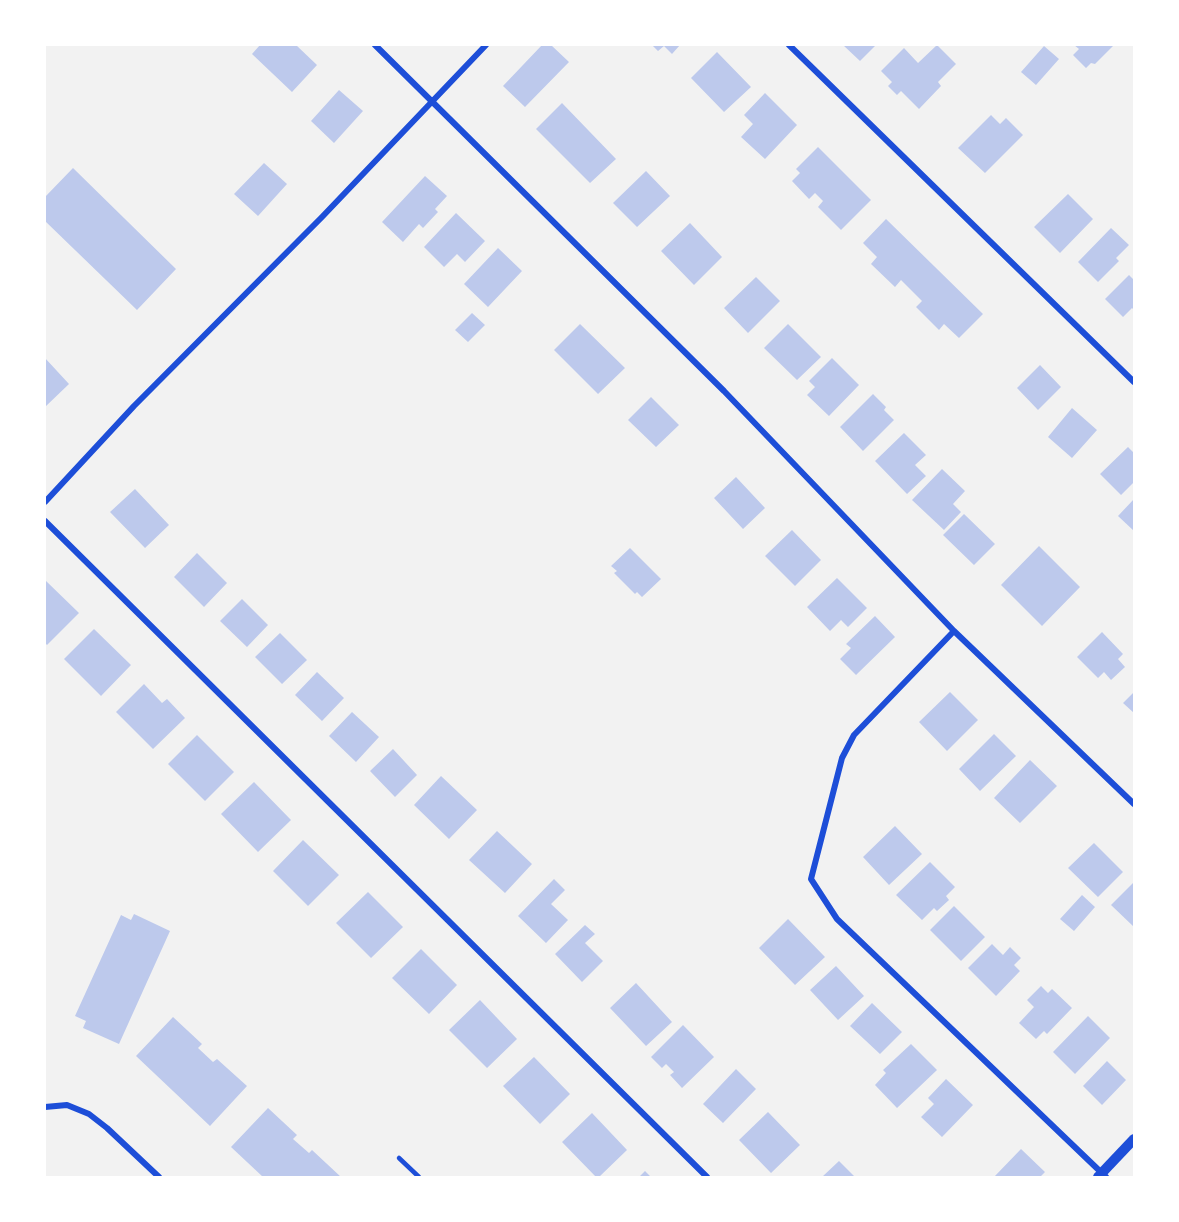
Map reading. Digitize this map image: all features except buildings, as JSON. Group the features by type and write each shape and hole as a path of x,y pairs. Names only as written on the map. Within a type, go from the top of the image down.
{"street":[{"path":"375,45 724,391 954,630 1134,804"},
{"path":"45,502 134,406 486,45"},
{"path":"789,45 1134,382"},
{"path":"45,521 707,1177"},
{"path":"954,630 854,735 842,758 811,879 837,919 1102,1176 1134,1140"},
{"path":"45,1107 67,1105 89,1114 159,1177"}],"lane":[{"path":"399,1158 419,1177"}]}
